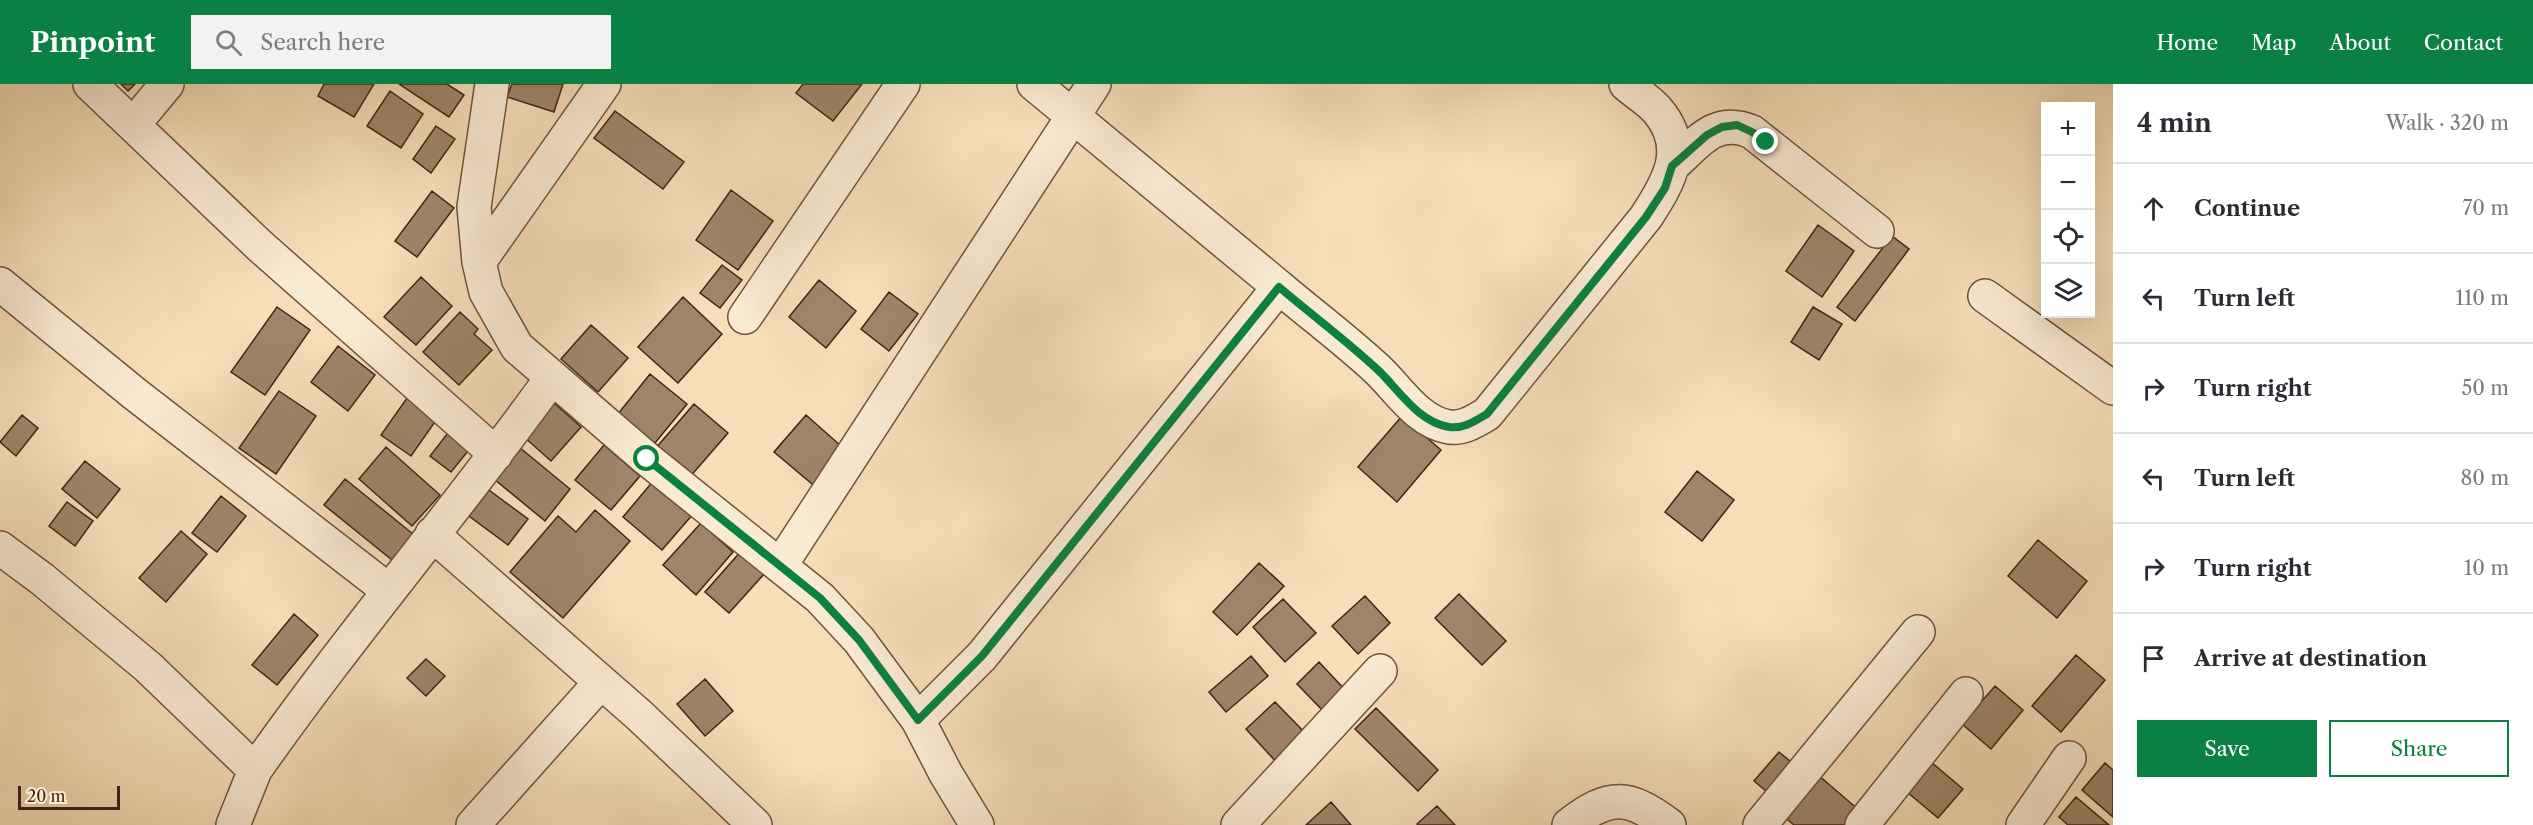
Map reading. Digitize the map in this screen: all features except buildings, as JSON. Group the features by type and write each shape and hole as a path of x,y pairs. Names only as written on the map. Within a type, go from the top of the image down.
{"street":[{"path":"90,84 260,246 496,454"},
{"path":"133,125 167,84"},
{"path":"492,84 474,207 479,262 486,292 517,348 551,379 820,598 859,640 918,720 946,774 977,825"},
{"path":"479,262 604,84"},
{"path":"745,317 903,84"},
{"path":"1034,84 1378,370 1410,405 1434,422 1449,427 1466,426 1487,414 1646,217 1665,188 1672,166 1674,137 1658,111 1626,84"},
{"path":"780,566 1094,84"},
{"path":"1672,166 1707,135 1722,127 1737,125 1752,132 1877,231"},
{"path":"0,284 135,394 388,590"},
{"path":"918,720 982,656 1279,287"},
{"path":"1985,296 2113,388"},
{"path":"233,825 255,770 305,698 496,454 551,379"},
{"path":"432,534 601,682 755,825"},
{"path":"0,548 42,579 148,667 255,770"},
{"path":"1760,825 1918,632"},
{"path":"1238,825 1380,671"},
{"path":"473,825 601,682"},
{"path":"1862,825 1966,694"},
{"path":"2023,825 2069,759"},
{"path":"1569,825 1582,815 1610,802 1630,801 1648,809 1669,825"}],"route":[{"path":"647,459 820,598 859,640 918,720 982,656 1279,287 1378,370 1410,405 1434,422 1449,427 1466,426 1487,414 1646,217 1665,188 1672,166 1707,135 1722,127 1737,125 1766,142"}]}
